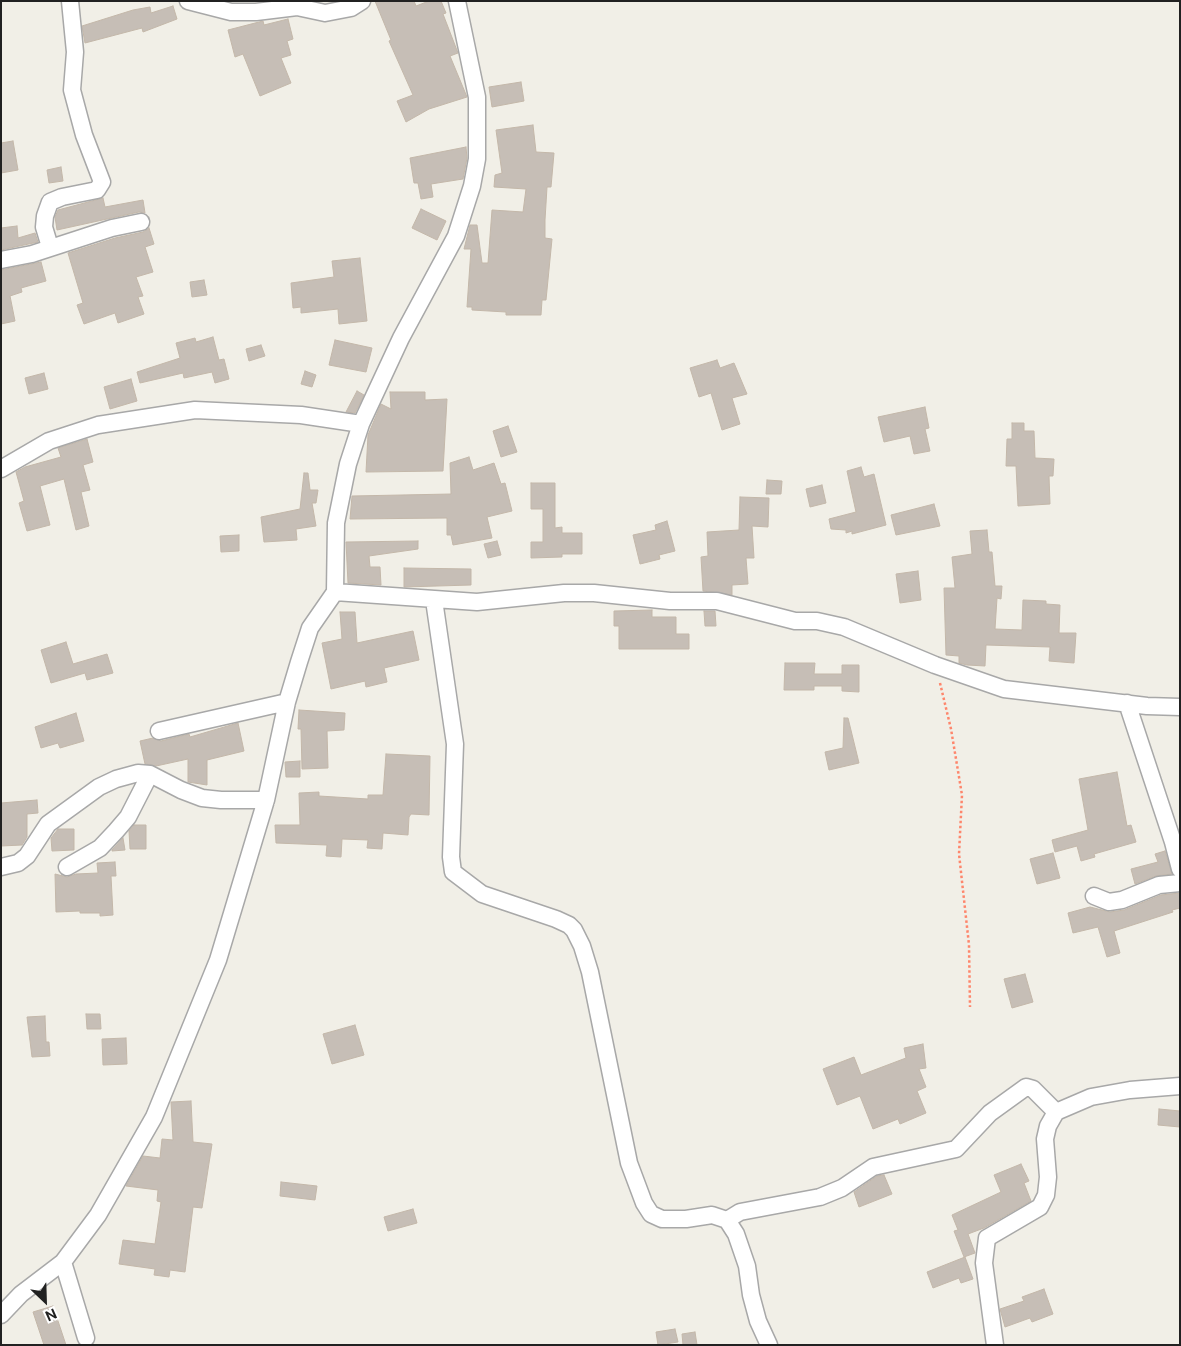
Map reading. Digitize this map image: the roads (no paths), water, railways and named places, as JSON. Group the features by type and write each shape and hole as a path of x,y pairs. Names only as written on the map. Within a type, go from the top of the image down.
{"street":[{"path":"50,247 44,227 45,216 50,202 62,197 97,190 102,182 84,135 72,90 76,52 70,1"},
{"path":"188,1 231,12 256,12 297,7 325,13 351,8 362,1"},
{"path":"1,1315 21,1294 63,1262 98,1215 154,1117 218,960 266,800 287,702 310,628 335,592 336,523 348,464 361,424 401,338 456,236 472,186 477,159 477,97 457,1"},
{"path":"1,260 112,228 141,222"},
{"path":"1,469 49,441 98,425 195,410 301,415 361,424"},
{"path":"335,592 477,602 564,593 594,593 670,601 717,601 796,621 817,622 844,627 935,665 1004,689 1180,708"},
{"path":"434,600 455,744 451,857 454,872 482,894 569,924 574,930 582,946 590,972 629,1164 644,1203 651,1214 662,1219 686,1219 712,1215 727,1220 736,1234 747,1266 753,1304 768,1345"},
{"path":"159,731 287,702"},
{"path":"1127,703 1173,842 1180,869"},
{"path":"1,867 18,863 27,856 48,824 99,787 116,778 138,773 150,774 181,790 202,798 266,800"},
{"path":"67,867 100,848 116,831 138,799 150,774"},
{"path":"1094,896 1109,902 1122,900 1159,885 1180,883"},
{"path":"995,1345 985,1270 987,1238 1040,1207 1046,1195 1048,1177 1045,1139 1048,1126 1056,1112 1091,1097 1130,1090 1180,1086"},
{"path":"727,1220 747,1211 820,1197 842,1188 873,1167 956,1148 990,1113 1026,1087 1033,1089 1056,1112"},
{"path":"63,1262 86,1338"}]}
